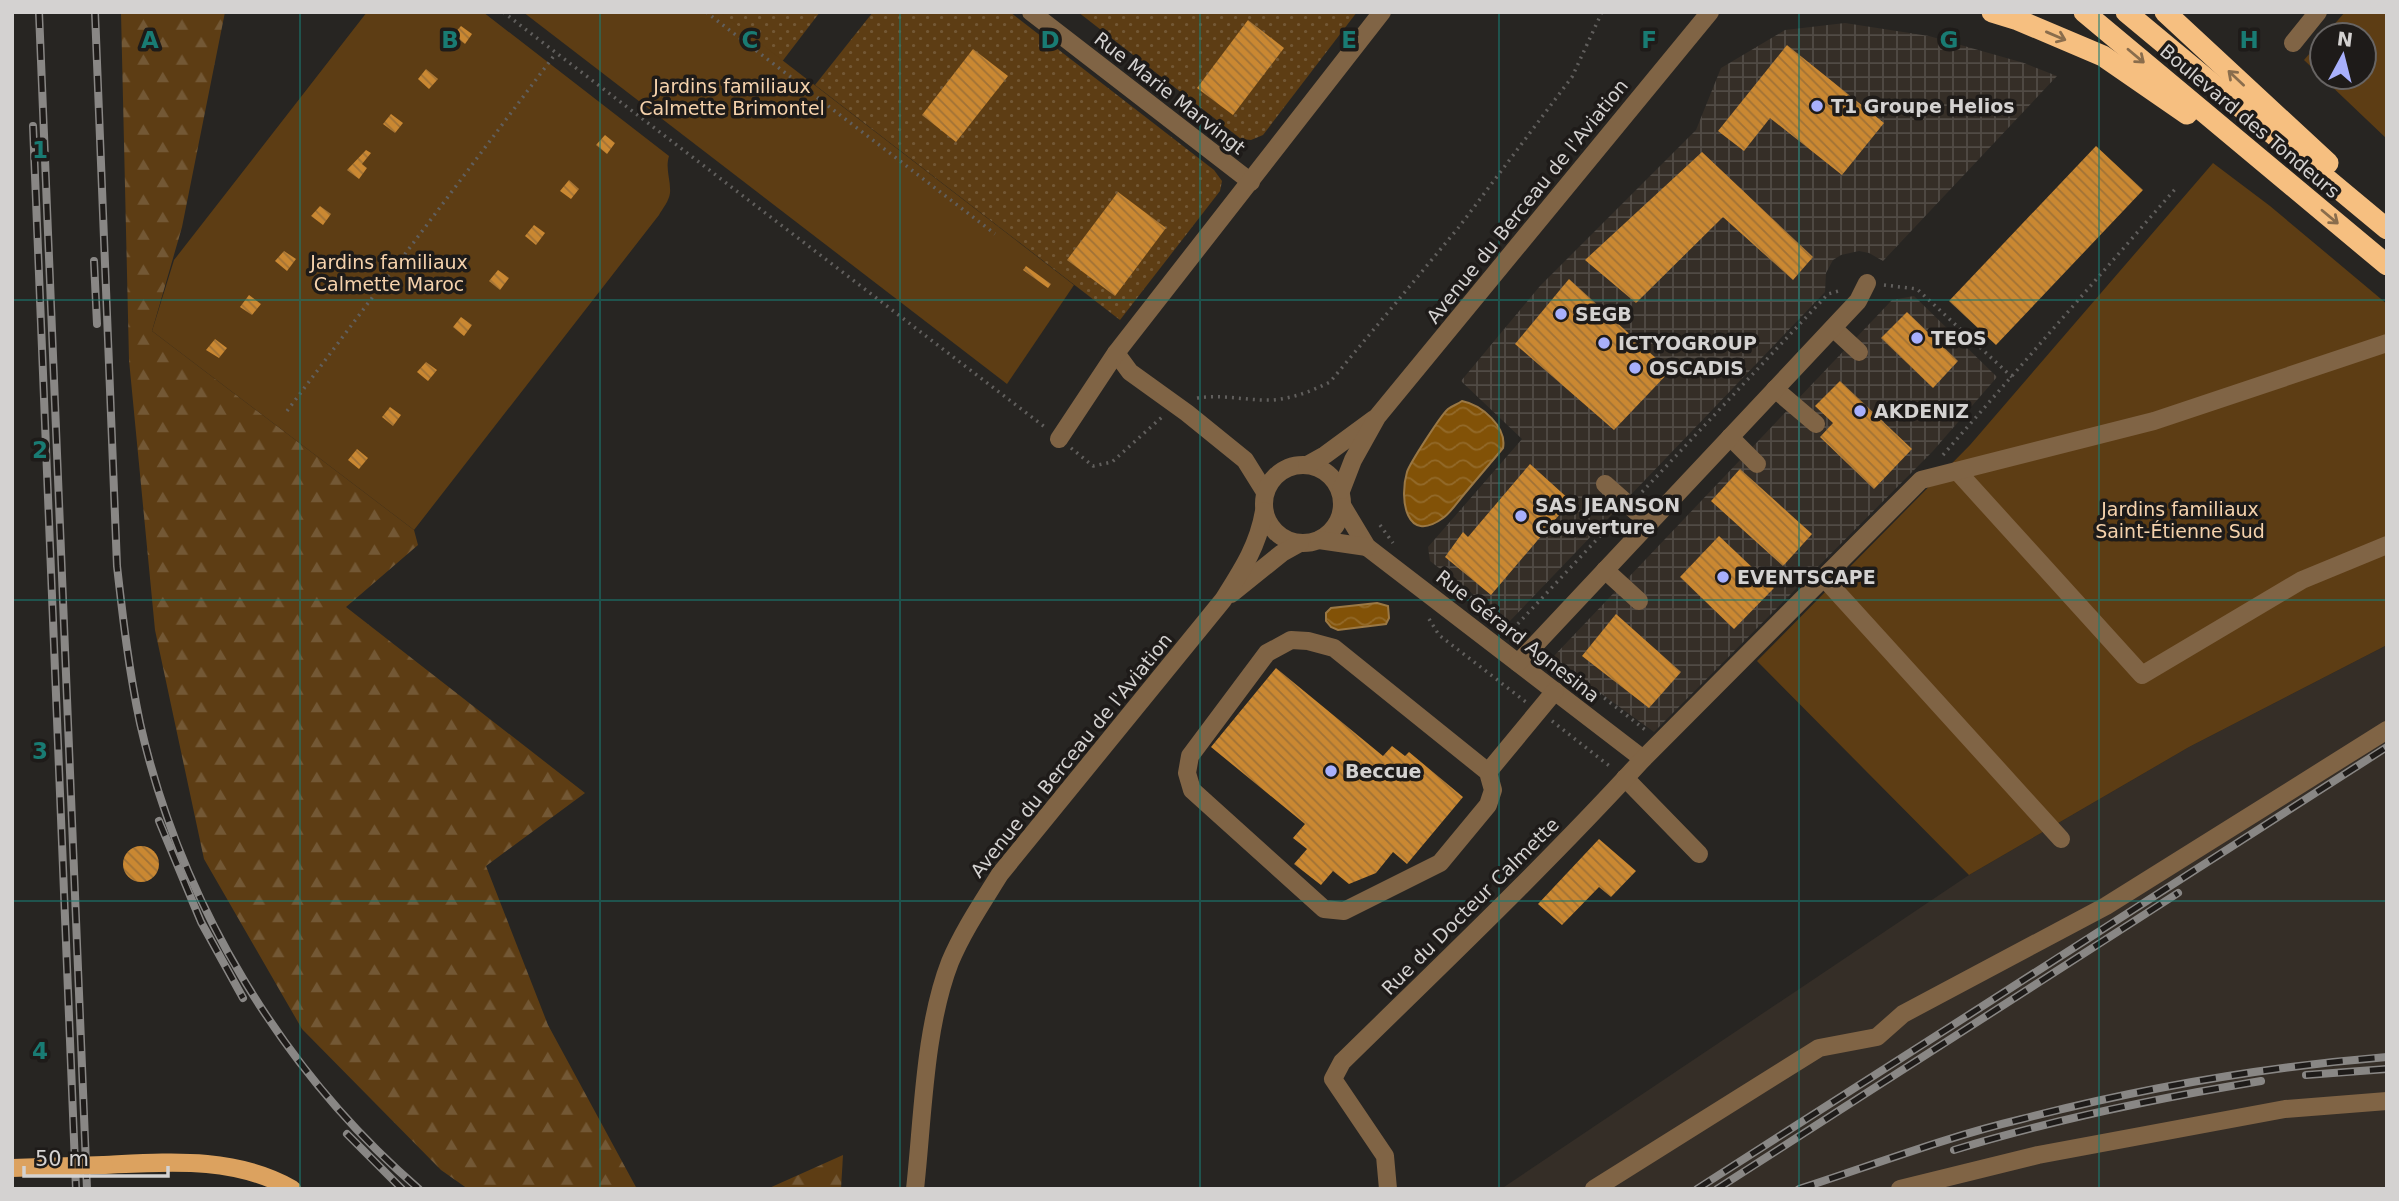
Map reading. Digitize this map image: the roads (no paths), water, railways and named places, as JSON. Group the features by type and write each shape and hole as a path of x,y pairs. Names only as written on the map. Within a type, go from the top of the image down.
{"highway":[{"path":"1992,12 2018,20 2103,56 2293,187"},
{"name":"Boulevard des Tondeurs","path":"2084,12 2387,265"},
{"name":"Boulevard des Tondeurs","path":"2126,12 2387,229"},
{"path":"2165,12 2387,218"}],"main road":[{"path":"12,1168 201,1163 250,1171 292,1189"}],"street":[{"name":"Rue Marie Marvingt","path":"1031,12 1251,182"},
{"path":"1059,439 1116,353 1382,12"},
{"name":"Avenue du Berceau de l'Aviation","path":"1342,499 1353,460 1377,417 1710,12"},
{"path":"2293,43 2318,12"},
{"path":"1518,663 1858,301 1867,283"},
{"path":"1833,328 1859,352"},
{"path":"2387,343 2154,421 1957,471 2141,675 2302,580 2387,545"},
{"path":"1116,353 1130,372 1245,460 1265,492"},
{"path":"1775,389 1816,424"},
{"name":"Avenue du Berceau de l'Aviation","path":"1307,465 1377,417"},
{"path":"1730,437 1757,464"},
{"path":"1245,460 1286,468"},
{"path":"1307,465 1329,474 1342,499 1338,525 1319,540 1291,542 1272,529 1265,511 1265,492 1275,473 1286,468 1307,465"},
{"name":"Rue du Docteur Calmette","path":"1388,1189 1385,1156 1333,1079 1342,1062 1921,480 1957,471"},
{"path":"1605,484 1649,523"},
{"name":"Rue Gérard Agnesina","path":"1342,499 1367,547 1643,759"},
{"name":"Avenue du Berceau de l'Aviation","path":"915,1189 937,1005 950,963 969,923 1000,874 1223,600 1260,534 1265,511"},
{"name":"Rue Gérard Agnesina","path":"1319,540 1367,547"},
{"name":"Avenue du Berceau de l'Aviation","path":"1223,600 1282,553 1300,543"},
{"path":"1605,570 1639,601"},
{"path":"1824,578 2061,839"},
{"path":"1291,640 1308,641 1334,648 1488,772 1493,790 1488,804 1440,863 1344,911 1324,909 1192,790 1186,773 1190,756 1267,653 1291,640"},
{"path":"1488,772 1555,691"},
{"path":"1594,1189 1819,1048 1877,1037 1903,1014 2106,906 2387,730"},
{"path":"1625,778 1699,854"},
{"path":"1900,1189 2038,1154 2257,1114 2387,1101"}],"water":[{"path":"1462,401 1470,403 1492,418 1501,432 1503,448 1448,514 1431,525 1421,526 1413,522 1405,506 1407,472 1444,413"},
{"path":"1377,603 1388,606 1389,618 1386,624 1338,630 1326,621 1326,613 1331,608"}],"railway":[{"path":"39,12 87,1189"},
{"path":"95,12 117,566 136,703 158,789 181,854 209,917 243,978 281,1036 323,1091 369,1142 419,1189"},
{"path":"33,126 76,1189"},
{"path":"94,261 97,324"},
{"path":"1697,1189 2387,747"},
{"path":"159,821 201,922 243,998"},
{"path":"1717,1189 2178,893"},
{"path":"1799,1189 1966,1134 2112,1098 2249,1073 2387,1057"},
{"path":"2306,1075 2387,1069"},
{"path":"1954,1150 2107,1110 2261,1081"},
{"path":"347,1134 402,1189"}],"place":[{"name":"T1 Groupe Helios","path":"1817,106"},
{"name":"SEGB","path":"1561,314"},
{"name":"TEOS","path":"1917,338"},
{"name":"ICTYOGROUP","path":"1604,343"},
{"name":"OSCADIS","path":"1635,368"},
{"name":"AKDENIZ","path":"1860,411"},
{"name":"SAS JEANSON Couverture","path":"1521,516"},
{"name":"EVENTSCAPE","path":"1723,577"},
{"name":"Beccue","path":"1331,771"}],"park label":[{"name":"Jardins familiaux Calmette Brimontel","path":"732,97"},
{"name":"Jardins familiaux Calmette Maroc","path":"389,273"},
{"name":"Jardins familiaux Saint-Étienne Sud","path":"2180,520"}]}
